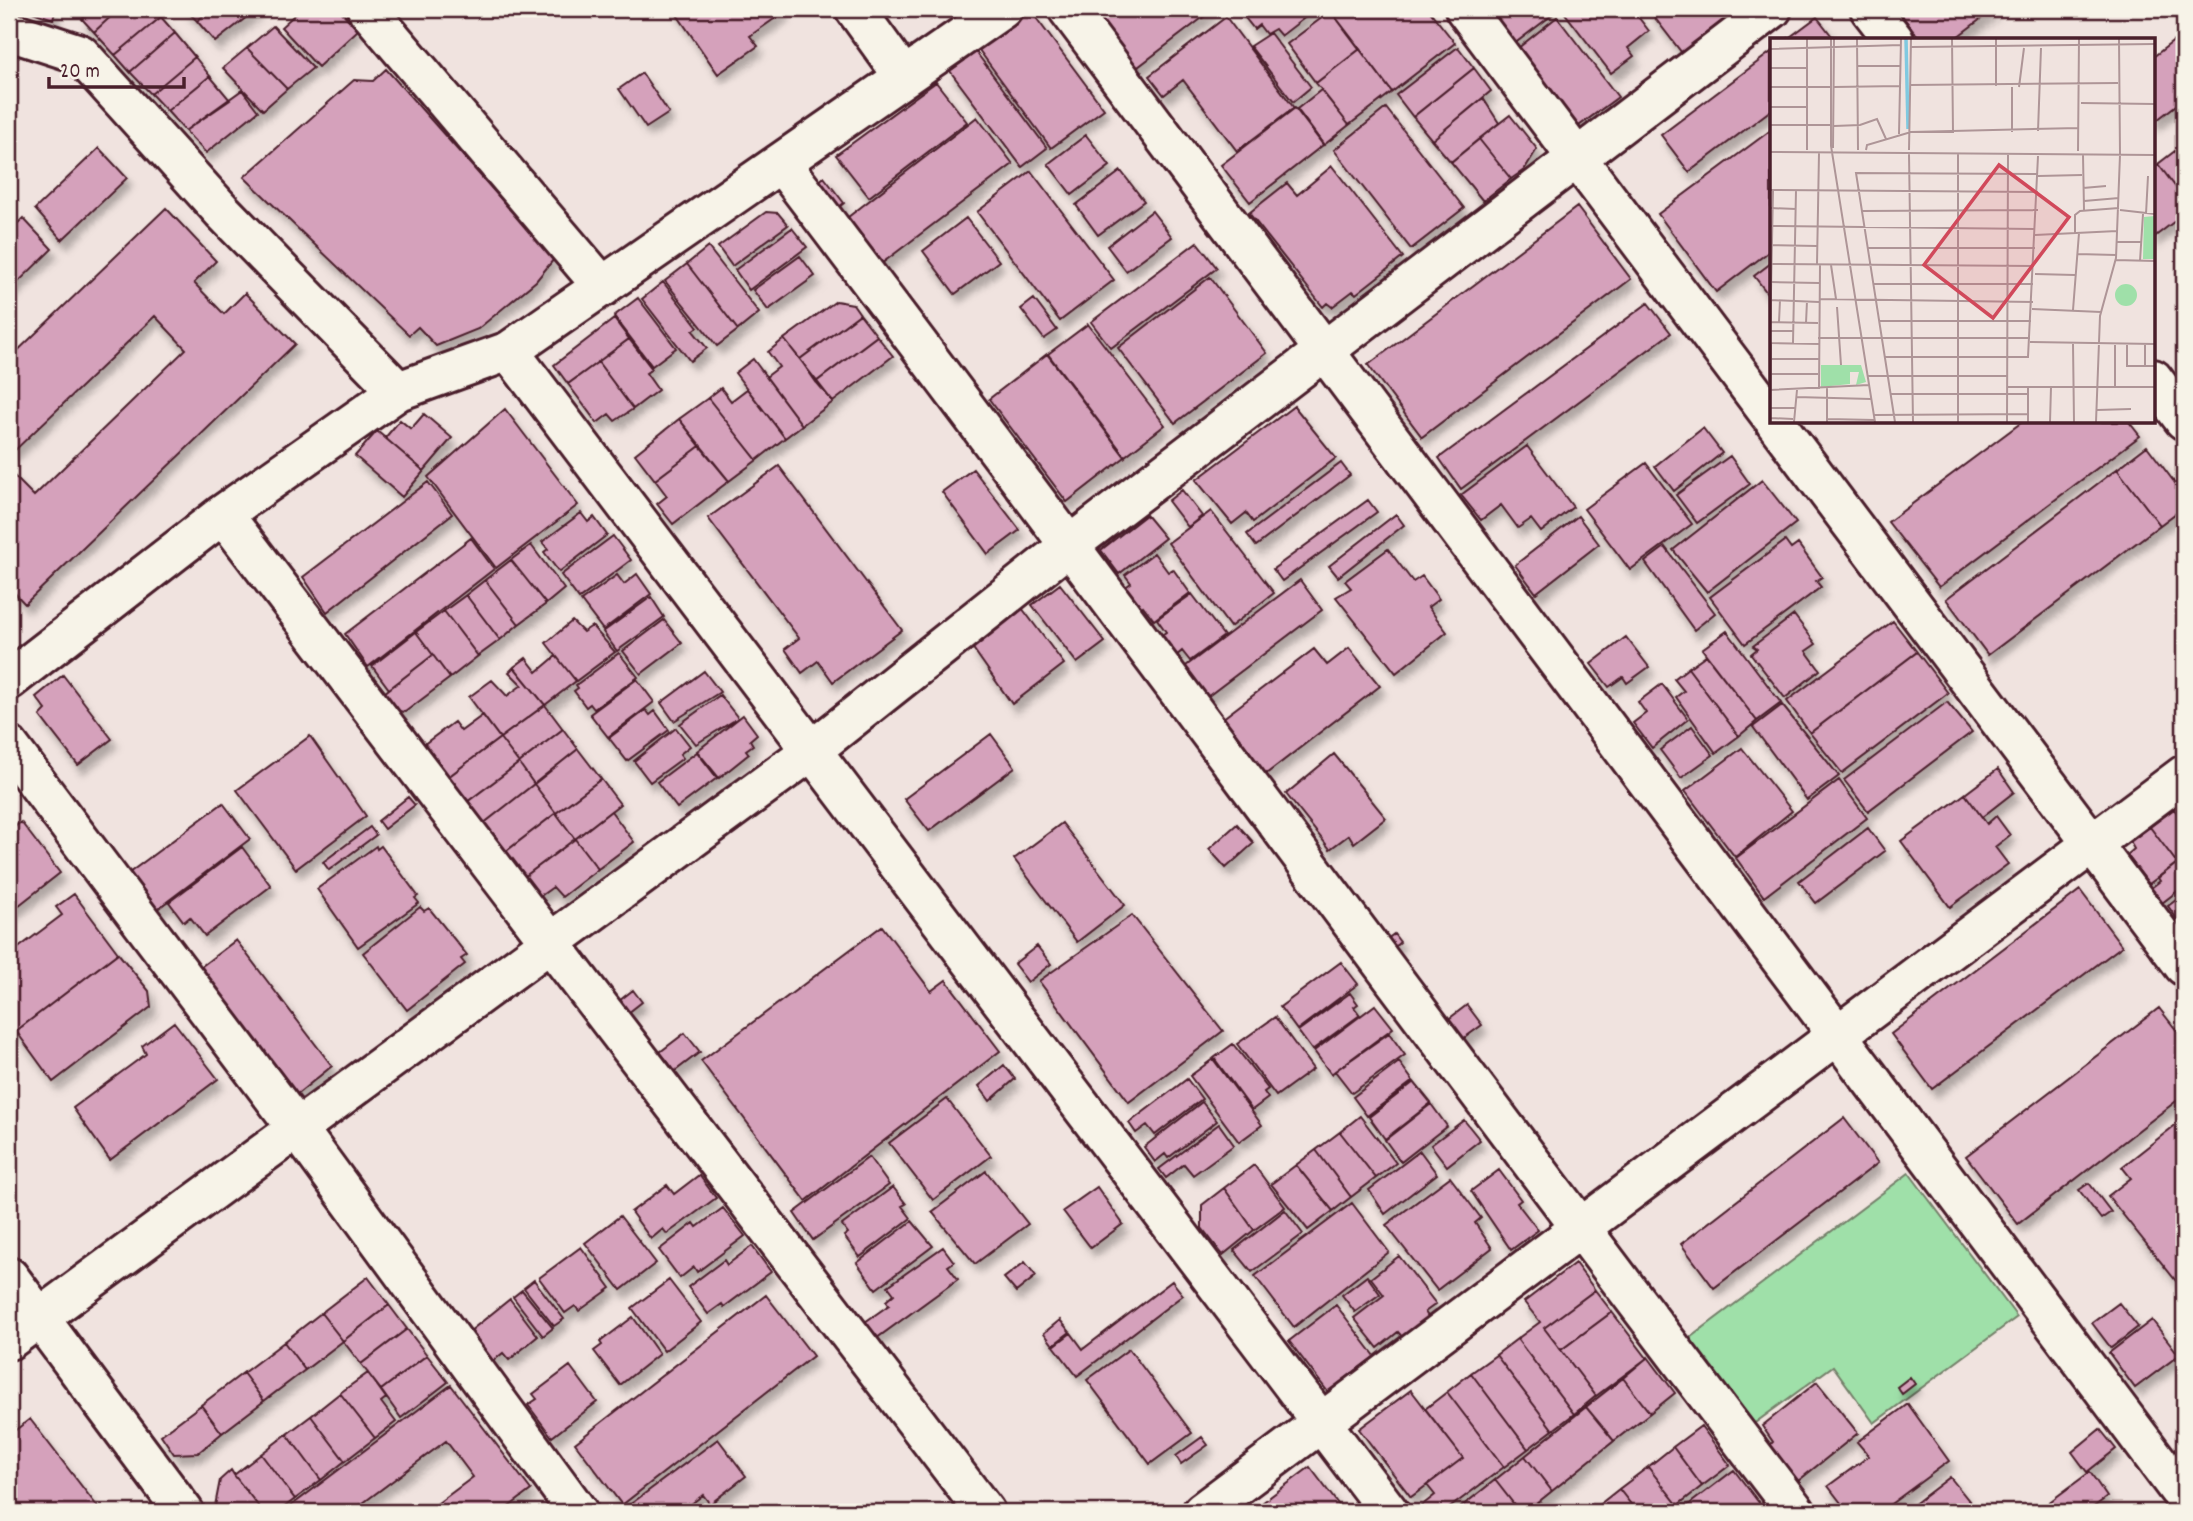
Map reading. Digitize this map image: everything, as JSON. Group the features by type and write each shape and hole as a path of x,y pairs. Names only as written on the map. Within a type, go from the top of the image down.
{"street":[{"path":"368,9 603,287"},
{"path":"855,9 904,77"},
{"path":"9,680 223,514 398,391 509,351 1002,9"},
{"path":"1068,9 2184,1497"},
{"path":"1465,9 1770,415"},
{"path":"9,1340 813,749 1071,544 1772,9"},
{"path":"1870,9 1892,38"},
{"path":"9,31 80,54 222,211 398,391"},
{"path":"781,163 1071,544 1578,1228 1796,1512"},
{"path":"509,351 1390,1512"},
{"path":"2154,380 2184,420"},
{"path":"1777,424 2184,967"},
{"path":"223,514 985,1512"},
{"path":"9,746 297,1128 578,1512"},
{"path":"1202,1512 2184,775"},
{"path":"9,1277 184,1512"}],"green space":[{"path":"1909,1173 2017,1317 1874,1423 1833,1366 1752,1425 1687,1340"}],"building":[{"path":"24,9 56,9 53,19"},
{"path":"94,9 119,9 94,32 82,19"},
{"path":"119,9 154,9 161,17 115,55 94,32"},
{"path":"185,9 211,9 197,21"},
{"path":"211,9 257,9 215,42 197,21"},
{"path":"301,9 339,9 358,30 318,67 281,27"},
{"path":"673,9 782,9 784,12 750,36 758,46 718,74"},
{"path":"1089,9 1214,9 1134,70"},
{"path":"1238,9 1316,9 1281,36 1275,29 1266,34 1259,25 1254,29"},
{"path":"1428,9 1455,43 1392,92 1331,11"},
{"path":"1487,9 1560,9 1514,44"},
{"path":"1569,9 1632,9 1649,31 1628,48 1634,56 1611,73 1564,12"},
{"path":"1648,9 1722,9 1727,17 1682,53"},
{"path":"1897,9 1994,9 1956,38 1919,38"},
{"path":"1031,11 1104,109 1051,148 979,50"},
{"path":"1331,11 1360,49 1316,83 1287,44"},
{"path":"161,17 175,33 130,72 115,55"},
{"path":"1226,17 1294,108 1237,151 1183,80 1164,95 1149,76"},
{"path":"1557,17 1618,97 1576,128 1517,49"},
{"path":"1817,17 1833,38 1789,38"},
{"path":"273,26 313,68 287,89 247,48"},
{"path":"175,33 195,57 151,94 130,72"},
{"path":"1270,33 1311,87 1293,102 1250,46"},
{"path":"2184,33 2184,99 2154,122 2154,56"},
{"path":"1458,47 1474,68 1413,117 1396,95"},
{"path":"247,48 287,89 263,110 223,68"},
{"path":"1360,49 1392,92 1349,125 1316,83"},
{"path":"976,52 1047,148 1022,167 950,71"},
{"path":"1770,53 1770,111 1689,172 1661,135"},
{"path":"195,57 210,76 167,111 151,94"},
{"path":"1474,68 1491,91 1432,140 1413,117"},
{"path":"386,69 554,259 536,281 478,329 436,346 418,327 409,335 244,177 354,80 373,81"},
{"path":"642,73 669,113 646,128 619,89"},
{"path":"210,76 230,100 185,131 167,111"},
{"path":"936,82 967,122 869,197 836,155"},
{"path":"242,90 258,111 206,153 185,131"},
{"path":"1321,90 1349,125 1324,145 1297,109"},
{"path":"1483,98 1499,123 1451,162 1432,140"},
{"path":"1295,108 1323,145 1250,202 1221,165"},
{"path":"1386,108 1464,208 1411,249 1334,150"},
{"path":"1510,115 1537,149 1524,170 1511,179 1479,139"},
{"path":"977,117 1013,164 877,267 843,221"},
{"path":"1770,131 1770,251 1716,292 1658,214"},
{"path":"1086,135 1110,166 1072,195 1048,164"},
{"path":"1479,139 1511,179 1483,201 1451,162"},
{"path":"2184,144 2184,198 2158,164"},
{"path":"99,148 127,178 62,240 35,209"},
{"path":"2158,164 2184,198 2184,214 2154,237 2154,167"},
{"path":"1332,166 1403,257 1356,294 1353,291 1332,307 1327,303 1323,307 1249,213 1287,183 1297,195"},
{"path":"1031,171 1114,280 1060,321 977,212"},
{"path":"1121,171 1144,201 1098,235 1076,205"},
{"path":"824,177 844,203 835,210 815,185"},
{"path":"1577,207 1631,279 1422,437 1368,365"},
{"path":"166,208 216,261 194,283 224,314 245,293 295,344 25,604 9,587 9,471 34,496 186,349 155,316 9,456 9,359"},
{"path":"1152,211 1172,237 1126,271 1107,246"},
{"path":"766,212 778,213 788,225 732,266 718,247"},
{"path":"23,218 52,249 9,291 9,232"},
{"path":"966,218 999,261 955,294 923,251"},
{"path":"792,228 807,247 749,290 735,270"},
{"path":"1197,242 1217,268 1111,348 1091,322"},
{"path":"708,247 759,313 738,330 687,264"},
{"path":"800,256 815,276 768,310 753,290"},
{"path":"687,264 738,330 717,346 665,281"},
{"path":"1770,264 1770,297 1754,276"},
{"path":"1210,277 1267,353 1175,423 1118,348"},
{"path":"663,282 698,327 693,331 707,348 690,361 642,299"},
{"path":"638,298 676,348 652,366 614,316"},
{"path":"1034,299 1057,330 1044,339 1021,309"},
{"path":"836,301 853,304 860,314 800,359 784,339"},
{"path":"1648,303 1671,333 1461,489 1439,458"},
{"path":"860,314 877,336 816,382 800,359"},
{"path":"614,319 629,339 568,384 554,365"},
{"path":"1088,324 1165,425 1125,456 1048,354"},
{"path":"877,336 893,356 833,402 816,382"},
{"path":"629,339 652,369 646,373 658,390 633,409 598,362"},
{"path":"784,339 833,402 802,425 766,377 779,367 768,352"},
{"path":"1047,354 1125,457 1067,502 989,399"},
{"path":"753,359 802,425 785,438 735,373"},
{"path":"598,362 633,409 615,421 609,414 597,423 568,384"},
{"path":"721,388 731,401 747,389 785,438 757,460 708,398"},
{"path":"708,398 757,460 729,481 679,419"},
{"path":"1294,406 1336,458 1253,522 1246,513 1232,524 1196,480"},
{"path":"505,409 578,505 496,568 428,477"},
{"path":"424,414 452,438 424,471 385,438 400,420 411,429"},
{"path":"679,419 700,446 655,480 635,454"},
{"path":"2019,424 2131,424 2140,436 1939,587 1888,522"},
{"path":"1703,428 1722,453 1674,491 1655,466"},
{"path":"377,431 424,471 402,497 355,456"},
{"path":"700,446 729,481 673,524 657,504 667,496 655,480"},
{"path":"1527,446 1573,507 1541,532 1531,519 1518,528 1501,505 1481,520 1461,495"},
{"path":"2147,446 2184,495 2184,507 2160,525 2117,469"},
{"path":"1730,456 1750,484 1697,523 1676,495"},
{"path":"1341,463 1350,475 1256,546 1247,534"},
{"path":"1646,463 1692,524 1630,570 1584,509"},
{"path":"779,466 902,630 833,682 818,661 802,673 785,649 799,638 708,518"},
{"path":"973,469 1020,530 988,554 942,492"},
{"path":"2117,469 2160,525 1988,655 1946,599"},
{"path":"1762,480 1796,523 1707,592 1673,550"},
{"path":"428,482 452,514 327,612 303,577"},
{"path":"1182,490 1202,516 1188,527 1168,501"},
{"path":"1368,500 1377,512 1282,581 1273,569"},
{"path":"1211,511 1274,593 1230,627 1168,543"},
{"path":"581,513 588,522 594,517 607,535 559,572 544,552 548,549 542,542"},
{"path":"1396,514 1404,525 1338,577 1329,566"},
{"path":"1146,515 1165,538 1119,574 1101,550"},
{"path":"1578,516 1599,544 1536,593 1515,565"},
{"path":"613,536 631,560 579,599 561,575"},
{"path":"471,538 494,569 368,667 345,634"},
{"path":"1785,541 1791,549 1798,544 1822,577 1816,581 1821,587 1745,644 1710,597"},
{"path":"531,545 564,589 546,604 511,560"},
{"path":"1665,547 1715,613 1694,630 1645,562"},
{"path":"1388,549 1413,582 1422,576 1439,599 1428,607 1447,632 1396,673 1336,597 1351,588 1345,581"},
{"path":"1154,553 1168,572 1173,569 1190,593 1154,620 1143,606 1139,609 1124,588 1131,583 1125,575"},
{"path":"511,560 546,604 519,624 485,580"},
{"path":"637,574 651,594 603,630 581,601 617,575 624,584"},
{"path":"485,580 519,624 500,640 466,595"},
{"path":"1300,580 1322,610 1203,700 1182,669"},
{"path":"1060,584 1105,642 1077,663 1032,605"},
{"path":"1192,594 1224,636 1190,661 1182,651 1175,657 1160,636 1166,632 1157,619"},
{"path":"466,595 500,640 478,656 444,611"},
{"path":"651,597 664,617 617,651 603,632"},
{"path":"1022,608 1064,664 1012,704 972,647"},
{"path":"444,611 478,656 450,678 416,632"},
{"path":"1794,615 1816,644 1806,651 1820,670 1785,698 1751,654 1757,649 1753,646"},
{"path":"664,620 682,643 641,674 623,651"},
{"path":"572,621 583,632 592,626 615,652 576,681 546,643"},
{"path":"1893,621 1917,652 1810,733 1787,701"},
{"path":"1727,631 1781,703 1757,721 1702,649"},
{"path":"416,632 433,655 389,689 372,666"},
{"path":"1626,637 1649,667 1627,683 1623,677 1609,687 1591,664"},
{"path":"1349,648 1380,686 1266,774 1222,719 1314,649 1327,665"},
{"path":"1917,652 1948,693 1842,773 1810,733"},
{"path":"619,653 638,677 594,709 590,704 586,707 574,691 578,688 576,685"},
{"path":"433,655 450,678 405,712 398,711 384,693"},
{"path":"1706,655 1757,721 1739,736 1688,668"},
{"path":"556,656 576,681 545,705 514,667 526,658 537,672"},
{"path":"514,667 545,705 500,738 469,697 492,680 507,696 522,685 509,672"},
{"path":"1688,668 1739,736 1716,753 1676,697 1684,691 1674,679"},
{"path":"704,671 720,692 674,721 661,703"},
{"path":"63,675 112,739 78,765 40,716 46,710 36,697"},
{"path":"637,679 654,702 608,737 590,714"},
{"path":"1662,684 1688,719 1652,748 1633,723 1646,713 1638,702"},
{"path":"720,695 738,718 696,744 680,724"},
{"path":"1947,702 1972,732 1868,811 1844,780"},
{"path":"545,705 563,729 519,763 500,738"},
{"path":"1782,705 1839,776 1807,800 1753,727"},
{"path":"646,710 650,715 655,711 669,730 627,761 609,738"},
{"path":"483,715 500,738 448,777 423,745 454,722 461,731"},
{"path":"743,715 757,734 750,740 753,745 746,750 749,754 719,778 697,751"},
{"path":"1692,726 1713,755 1681,778 1660,750"},
{"path":"676,728 690,746 680,754 683,758 650,782 634,761"},
{"path":"563,729 578,749 534,784 519,763"},
{"path":"991,734 1015,767 929,831 904,799"},
{"path":"310,736 366,816 296,869 237,790"},
{"path":"500,738 519,763 467,802 448,777"},
{"path":"1742,748 1792,811 1735,857 1685,791"},
{"path":"578,749 601,779 556,813 534,784"},
{"path":"697,752 717,778 677,808 657,782"},
{"path":"1334,754 1386,818 1354,843 1349,835 1330,849 1286,794"},
{"path":"519,763 534,784 483,824 467,802"},
{"path":"1998,769 2014,792 1982,817 1965,794"},
{"path":"601,779 620,804 575,839 556,813"},
{"path":"1839,780 1867,818 1764,897 1736,858"},
{"path":"534,784 556,813 505,852 483,824"},
{"path":"1965,794 1987,824 1996,816 2010,835 1995,847 2008,864 1950,907 1901,841"},
{"path":"408,797 415,805 384,829 378,821"},
{"path":"223,803 250,839 156,910 129,873"},
{"path":"2174,809 2184,822 2184,857 2177,863 2150,827"},
{"path":"611,811 634,842 598,869 575,839"},
{"path":"556,813 575,839 524,877 505,852"},
{"path":"21,822 60,873 9,913 9,831"},
{"path":"1062,823 1125,905 1077,942 1014,859"},
{"path":"1237,824 1254,843 1226,868 1209,849"},
{"path":"370,827 376,835 329,870 323,862"},
{"path":"2150,827 2177,863 2149,884 2127,855 2134,849 2130,842"},
{"path":"1868,828 1885,851 1816,903 1799,881"},
{"path":"575,839 598,869 562,897 553,887 539,897 524,877"},
{"path":"376,846 377,849 381,846 418,896 415,898 419,903 358,947 317,889"},
{"path":"242,847 271,886 205,936 190,917 184,922 169,902"},
{"path":"2184,858 2184,886 2162,903 2151,888 2160,881 2158,878"},
{"path":"2080,890 2122,946 1932,1089 1891,1034"},
{"path":"74,894 118,953 16,1031 9,1021 9,955 62,915 56,907"},
{"path":"2184,894 2184,925 2182,926 2168,906"},
{"path":"420,907 424,911 429,908 467,955 461,959 465,964 407,1010 363,953"},
{"path":"1132,915 1223,1031 1129,1102 1039,981"},
{"path":"882,926 931,991 946,980 1000,1051 806,1201 701,1061"},
{"path":"1394,934 1400,942 1390,951 1383,942"},
{"path":"236,940 332,1066 296,1095 198,969"},
{"path":"1037,946 1051,964 1028,982 1014,964"},
{"path":"118,953 149,991 151,1007 53,1082 16,1031"},
{"path":"1341,962 1358,984 1297,1030 1280,1007"},
{"path":"633,990 642,1002 628,1013 619,1001"},
{"path":"1350,993 1358,1004 1354,1007 1360,1015 1312,1050 1298,1031"},
{"path":"1375,1005 1393,1028 1331,1074 1314,1051"},
{"path":"1467,1005 1482,1025 1460,1041 1446,1021"},
{"path":"2159,1008 2184,1040 2184,1095 2018,1224 1966,1156"},
{"path":"1275,1017 1313,1069 1276,1096 1237,1044"},
{"path":"174,1022 218,1079 110,1160 73,1108 146,1054 142,1046"},
{"path":"685,1033 700,1052 675,1071 660,1052"},
{"path":"1389,1033 1405,1055 1352,1093 1335,1071"},
{"path":"1233,1044 1268,1089 1264,1092 1268,1098 1252,1110 1214,1058"},
{"path":"1213,1059 1262,1125 1239,1142 1190,1076"},
{"path":"1399,1062 1413,1081 1367,1116 1353,1097"},
{"path":"1004,1065 1015,1079 990,1101 979,1086"},
{"path":"1187,1079 1202,1099 1155,1135 1147,1125 1136,1133 1129,1123"},
{"path":"1414,1082 1431,1103 1385,1139 1369,1117"},
{"path":"947,1099 991,1156 933,1200 889,1143"},
{"path":"1202,1102 1217,1121 1168,1158 1165,1154 1155,1162 1144,1147"},
{"path":"1431,1104 1447,1126 1401,1162 1385,1140"},
{"path":"1360,1116 1396,1163 1376,1178 1340,1132"},
{"path":"1844,1118 1878,1163 1714,1288 1681,1244"},
{"path":"2183,1119 2184,1291 2108,1196 2131,1178 2122,1167"},
{"path":"1464,1120 1480,1140 1447,1166 1431,1145"},
{"path":"1219,1124 1234,1145 1193,1175 1184,1164 1166,1178 1159,1169"},
{"path":"1340,1132 1376,1178 1351,1197 1316,1150"},
{"path":"1316,1150 1351,1197 1333,1211 1296,1165"},
{"path":"1420,1151 1437,1174 1385,1214 1369,1190"},
{"path":"869,1157 889,1185 813,1240 794,1213"},
{"path":"1254,1165 1285,1207 1254,1230 1224,1188"},
{"path":"1296,1165 1333,1211 1308,1230 1271,1184"},
{"path":"1499,1170 1521,1200 1517,1203 1538,1230 1511,1250 1471,1191"},
{"path":"986,1171 1028,1224 975,1264 932,1212"},
{"path":"699,1175 716,1198 667,1234 663,1229 651,1239 631,1212 667,1185 674,1194"},
{"path":"1450,1177 1481,1218 1475,1223 1492,1248 1437,1290 1386,1225"},
{"path":"2089,1183 2111,1212 2101,1219 2079,1190"},
{"path":"893,1187 906,1204 902,1206 911,1218 860,1257 844,1236 848,1233 842,1225"},
{"path":"1097,1187 1123,1224 1091,1248 1063,1211"},
{"path":"1224,1188 1254,1230 1223,1255 1202,1228 1202,1205"},
{"path":"1352,1203 1389,1252 1294,1327 1255,1276"},
{"path":"723,1208 745,1236 697,1272 694,1267 680,1278 659,1250 694,1223 697,1227"},
{"path":"1285,1210 1303,1234 1252,1272 1234,1250"},
{"path":"620,1216 656,1263 621,1290 585,1243"},
{"path":"912,1221 933,1246 876,1289 857,1263"},
{"path":"752,1246 771,1272 724,1307 722,1304 708,1314 688,1287 724,1260 727,1265"},
{"path":"581,1247 611,1288 579,1311 575,1306 565,1313 539,1278"},
{"path":"943,1247 954,1262 948,1266 958,1279 877,1338 865,1322 889,1305 886,1301 894,1294 888,1286"},
{"path":"1399,1256 1436,1304 1425,1312 1429,1318 1403,1338 1398,1332 1378,1348 1354,1318 1384,1295 1371,1278"},
{"path":"1025,1262 1036,1276 1016,1292 1004,1278"},
{"path":"1575,1263 1595,1290 1544,1328 1596,1396 1574,1414 1517,1339 1540,1322 1524,1302"},
{"path":"1367,1276 1380,1294 1355,1312 1342,1295"},
{"path":"368,1277 389,1305 343,1341 321,1313"},
{"path":"534,1280 564,1319 554,1326 524,1288"},
{"path":"669,1280 701,1322 664,1351 632,1308"},
{"path":"1172,1281 1183,1295 1077,1376 1054,1346 1071,1333 1083,1349"},
{"path":"522,1290 553,1328 543,1336 513,1297"},
{"path":"1595,1290 1612,1312 1561,1350 1544,1328"},
{"path":"766,1295 813,1356 622,1505 575,1443"},
{"path":"510,1299 538,1336 509,1360 503,1353 493,1361 469,1332"},
{"path":"2119,1303 2138,1327 2111,1348 2092,1323"},
{"path":"389,1305 407,1329 361,1364 343,1341"},
{"path":"1336,1305 1375,1356 1328,1392 1289,1341"},
{"path":"1612,1312 1647,1358 1596,1396 1561,1350"},
{"path":"321,1313 343,1341 305,1370 284,1342"},
{"path":"633,1317 659,1354 620,1385 594,1351 602,1345 600,1342"},
{"path":"1060,1320 1070,1332 1053,1345 1044,1333"},
{"path":"2152,1320 2179,1355 2135,1388 2109,1353"},
{"path":"407,1329 427,1355 381,1390 361,1364"},
{"path":"1517,1339 1574,1414 1553,1430 1496,1355"},
{"path":"284,1342 305,1370 264,1401 243,1373"},
{"path":"1129,1349 1192,1433 1150,1464 1087,1380"},
{"path":"427,1355 448,1382 401,1418 381,1390"},
{"path":"1496,1355 1553,1430 1528,1449 1471,1373"},
{"path":"1648,1357 1675,1393 1650,1413 1623,1378"},
{"path":"570,1366 597,1402 552,1437 528,1405 537,1399 533,1394"},
{"path":"243,1373 264,1401 222,1433 201,1405"},
{"path":"368,1373 386,1398 381,1402 396,1422 375,1438 340,1393"},
{"path":"1471,1373 1528,1449 1504,1467 1447,1392"},
{"path":"1910,1377 1915,1384 1902,1394 1897,1387"},
{"path":"1623,1378 1650,1413 1614,1441 1586,1407"},
{"path":"1817,1382 1858,1433 1798,1481 1770,1445 1773,1442 1762,1426"},
{"path":"451,1385 531,1490 502,1512 426,1512 473,1477 446,1441 351,1512 283,1512"},
{"path":"1411,1390 1463,1458 1411,1497 1359,1429"},
{"path":"1447,1392 1504,1467 1444,1512 1418,1512 1416,1510 1435,1495 1427,1485 1463,1458 1425,1409"},
{"path":"340,1393 375,1438 345,1461 311,1416"},
{"path":"1908,1404 1949,1461 1880,1512 1848,1512 1828,1486 1869,1456 1857,1442"},
{"path":"201,1405 222,1433 198,1453 174,1454 161,1435"},
{"path":"1586,1407 1614,1441 1552,1491 1525,1456"},
{"path":"311,1416 345,1461 321,1480 287,1434"},
{"path":"30,1419 100,1510 9,1512 9,1435"},
{"path":"1701,1426 1730,1465 1702,1486 1673,1447"},
{"path":"2100,1429 2116,1449 2087,1472 2072,1452"},
{"path":"287,1434 321,1480 295,1499 261,1454"},
{"path":"1202,1437 1208,1445 1181,1464 1176,1456"},
{"path":"718,1439 746,1476 710,1504 703,1495 681,1512 620,1512"},
{"path":"1673,1447 1702,1486 1678,1505 1648,1467"},
{"path":"261,1454 295,1499 278,1512 263,1512 234,1475"},
{"path":"1525,1456 1552,1491 1526,1512 1520,1512 1495,1480"},
{"path":"1310,1467 1344,1512 1250,1512"},
{"path":"1648,1467 1678,1505 1669,1512 1637,1512 1619,1489"},
{"path":"231,1470 263,1512 220,1512 215,1506 220,1480"},
{"path":"1734,1470 1766,1512 1679,1512"},
{"path":"2090,1472 2107,1497 2087,1512 2036,1512"},
{"path":"1950,1477 1978,1512 1904,1512"},
{"path":"1495,1480 1520,1512 1465,1512 1461,1507"},
{"path":"1619,1489 1637,1512 1590,1512"}]}
